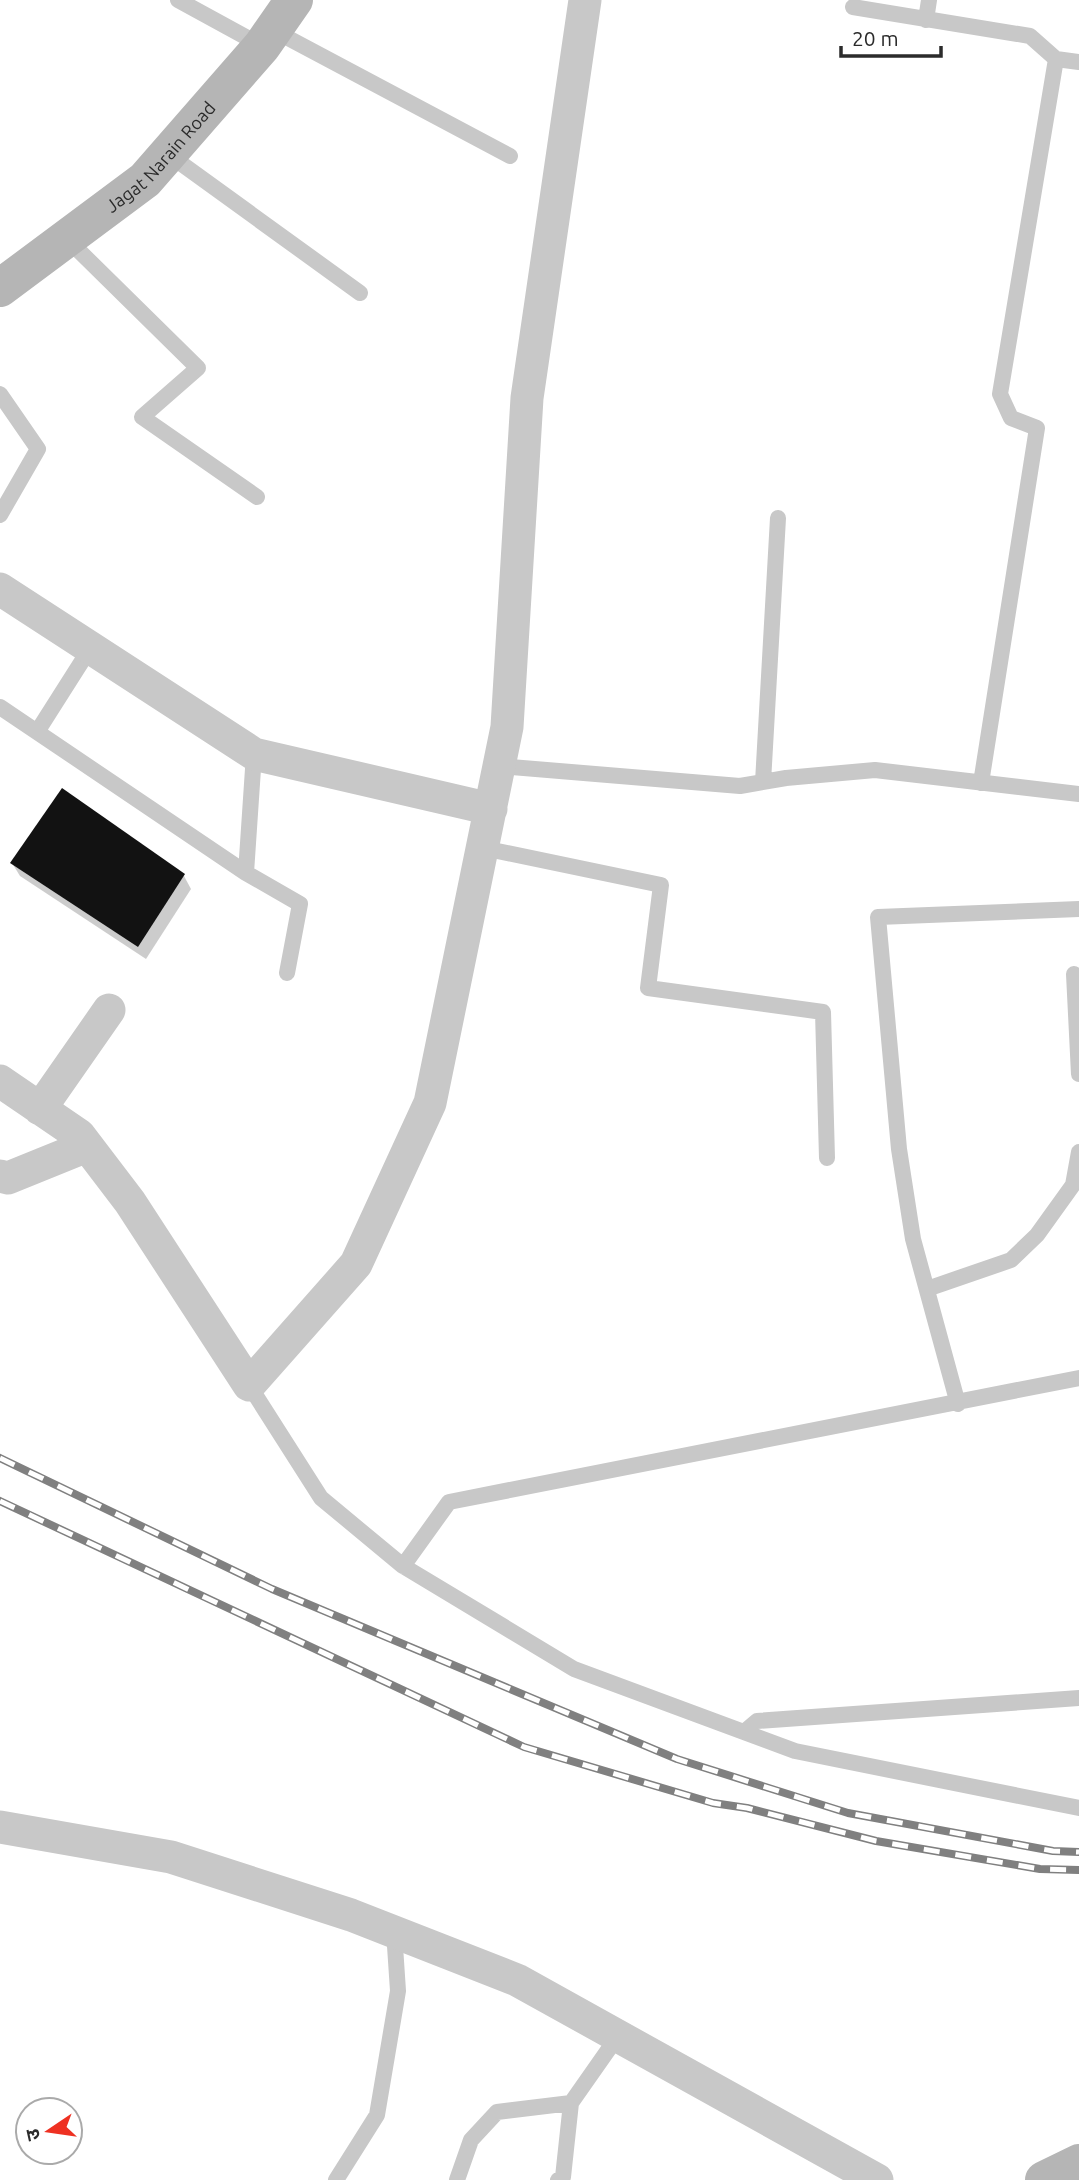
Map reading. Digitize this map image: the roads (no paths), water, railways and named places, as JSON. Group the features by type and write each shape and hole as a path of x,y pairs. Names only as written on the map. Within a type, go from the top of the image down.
{"street":[{"path":"0,1081 79,1135 130,1202 249,1385 356,1264 430,1103 507,727 527,397 585,0"},
{"name":"Jagat Narain Road","path":"0,288 145,180 276,25"},
{"path":"0,589 254,754 491,809"},
{"path":"40,1109 109,1010"},
{"path":"0,1176 8,1178 88,1146"},
{"path":"0,1827 171,1857 351,1914 517,1980 877,2180"},
{"path":"1044,2180 1079,2163"}],"lane":[{"path":"178,0 276,25 510,156"},
{"path":"926,20 929,0"},
{"path":"853,7 1030,36 1056,59 1079,62"},
{"path":"981,783 1037,428 1011,418 1000,394 1056,59"},
{"path":"168,154 360,293"},
{"path":"66,238 198,368 142,417 257,497"},
{"path":"0,394 38,449 0,515"},
{"path":"763,782 778,518"},
{"path":"37,732 91,648"},
{"path":"0,707 246,873 300,904 288,973"},
{"path":"246,873 254,754"},
{"path":"499,766 740,786 875,770 1079,794"},
{"path":"483,848 661,885 648,988 823,1012 827,1158"},
{"path":"958,1404 913,1239 899,1149 877,918 1079,909"},
{"path":"1074,974 1079,1074"},
{"path":"927,1289 1011,1260 1037,1235 1073,1185 1079,1152"},
{"path":"403,1566 449,1502 958,1404 1079,1378"},
{"path":"249,1385 321,1498 403,1566 574,1669 795,1751 1079,1808"},
{"path":"744,1732 757,1721 1079,1699"},
{"path":"336,2180 377,2115 398,1991 394,1931"},
{"path":"558,2180 563,2178 571,2103 618,2036"},
{"path":"457,2180 471,2140 497,2112 571,2103"}],"railway":[{"path":"0,1458 272,1589 677,1759 848,1813 1053,1851 1079,1852"},
{"path":"0,1501 524,1747 713,1803 747,1808 876,1841 1040,1869 1079,1870"}]}
